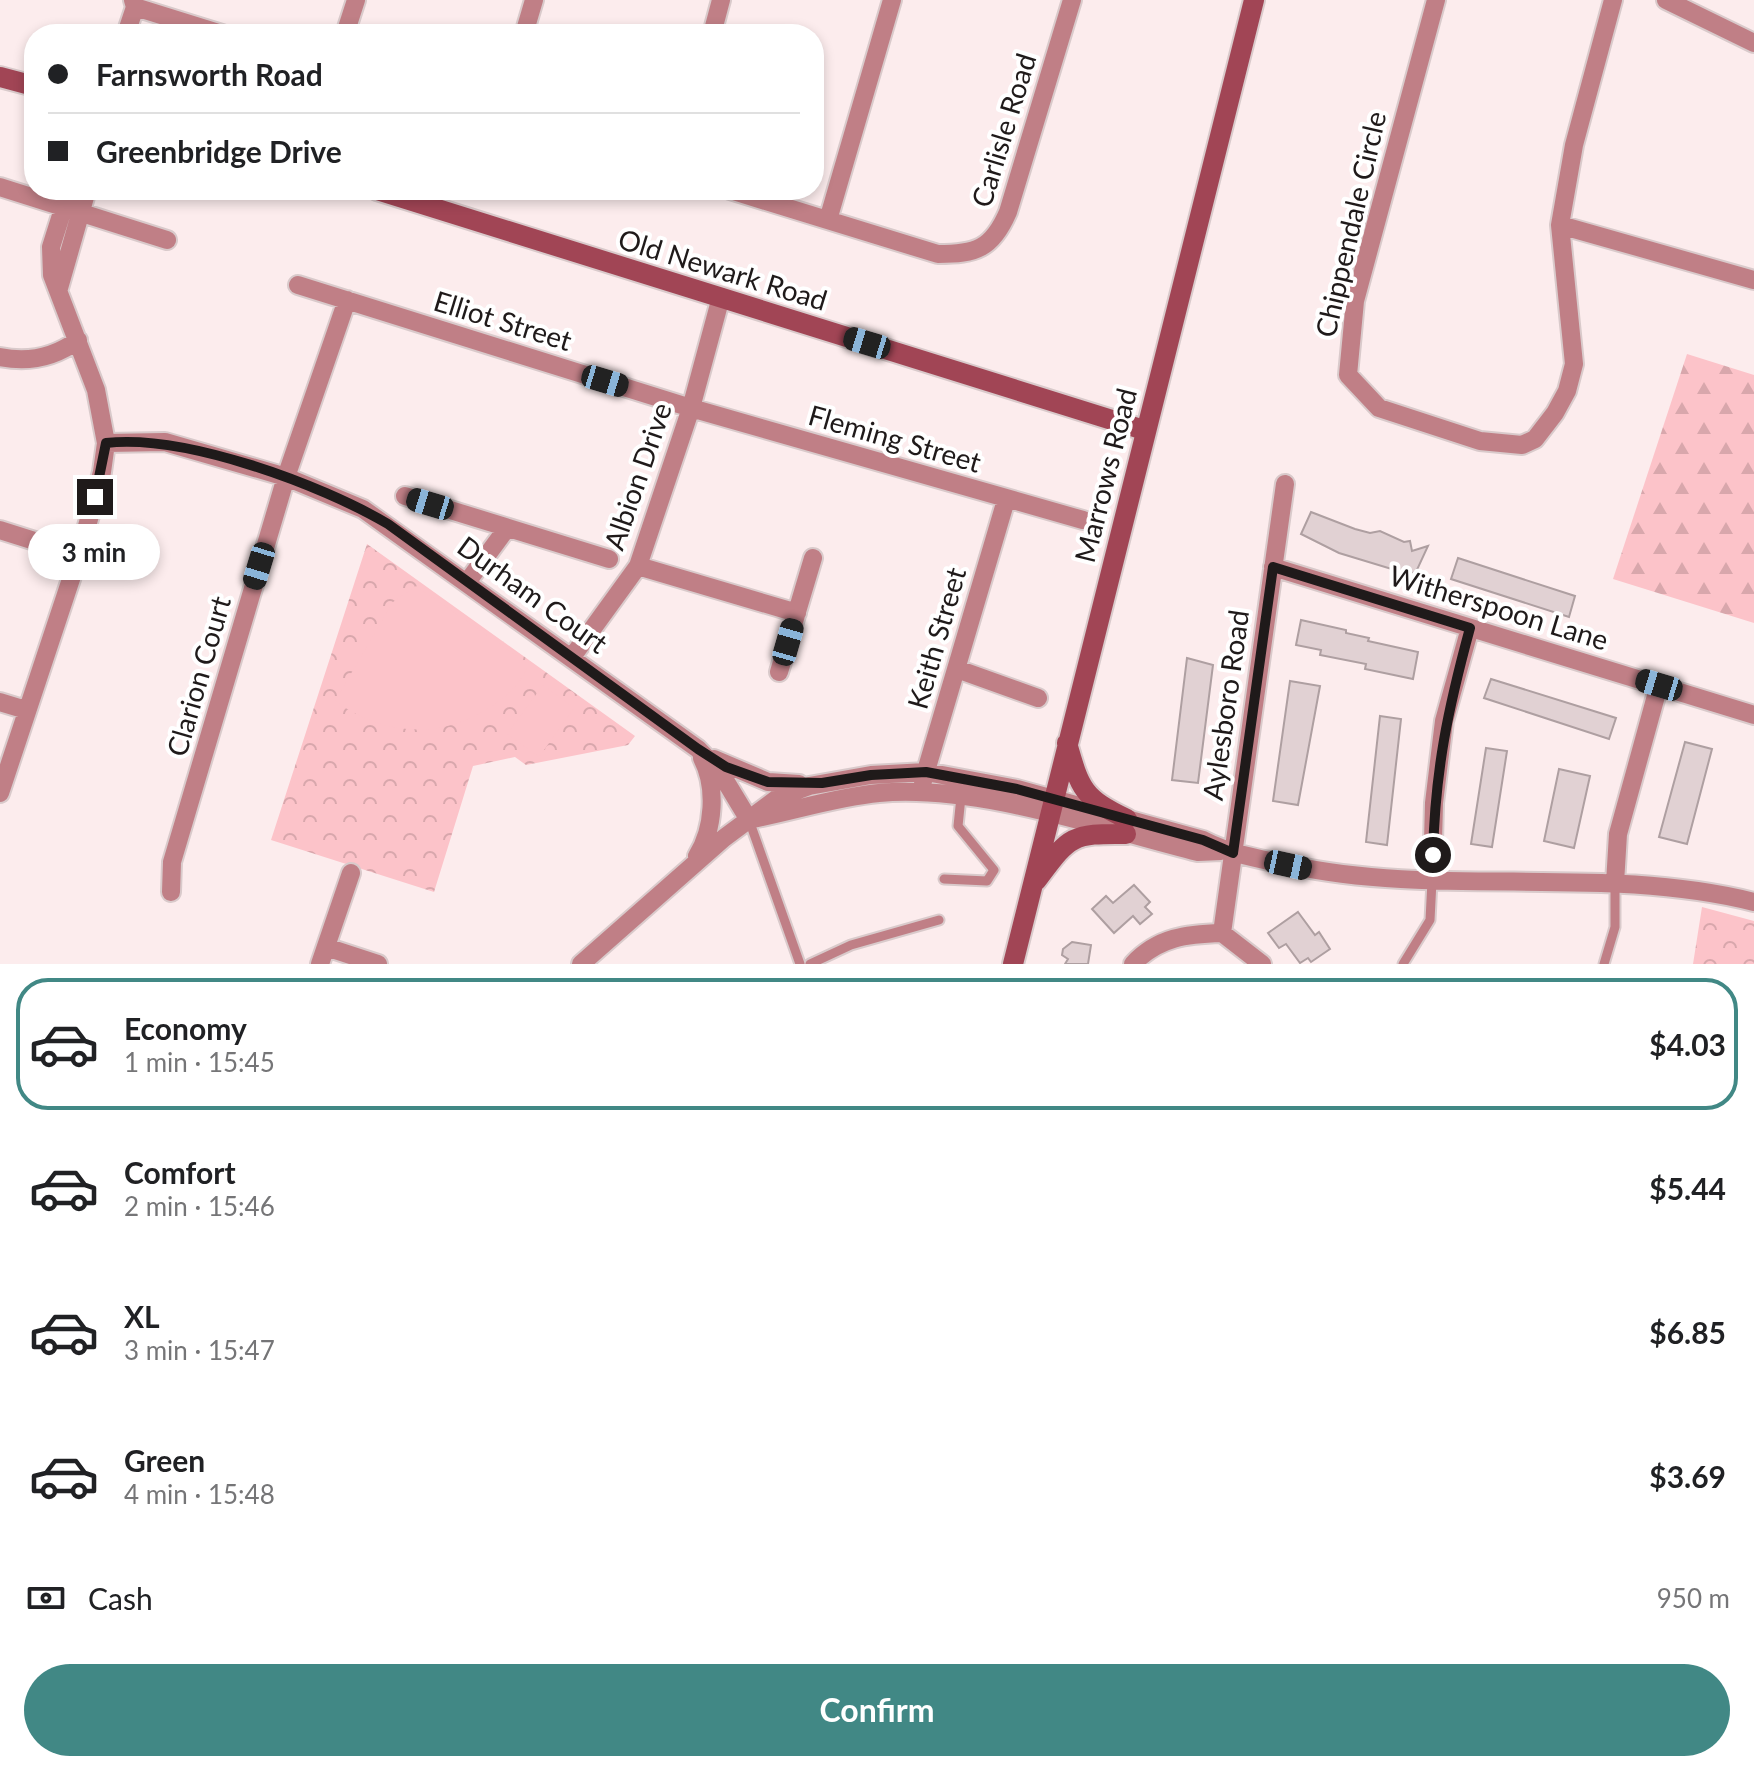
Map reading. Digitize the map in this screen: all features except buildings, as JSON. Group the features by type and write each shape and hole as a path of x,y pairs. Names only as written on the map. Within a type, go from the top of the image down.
{"street":[{"path":"348,24 356,0"},
{"path":"527,24 534,0"},
{"path":"715,24 721,0"},
{"path":"828,220 892,0"},
{"name":"Carlisle Road","path":"763,200 938,254 968,254 987,244 1000,231 1008,212 1072,0"},
{"name":"Marrows Road","path":"1013,964 1144,430 1254,0"},
{"name":"Chippendale Circle","path":"1436,0 1355,301 1348,375 1365,397 1379,408 1480,441 1522,445 1535,439 1567,391 1574,364 1560,225 1574,145 1613,0"},
{"path":"1666,0 1754,43"},
{"path":"129,24 134,4 193,24"},
{"path":"0,77 24,83"},
{"path":"0,187 24,192"},
{"name":"Old Newark Road","path":"409,200 1144,430"},
{"path":"0,793 79,555 102,472 106,443 96,390 58,295 51,247 71,203 167,240"},
{"path":"1560,225 1754,280"},
{"name":"Elliot Street","path":"298,285 691,408"},
{"name":"Albion Drive","path":"572,657 638,566 691,408 721,297"},
{"name":"Clarion Court","path":"171,892 172,862 286,477 347,300"},
{"path":"0,357 40,358 61,352 78,340"},
{"name":"Fleming Street","path":"691,408 1083,520"},
{"name":"Durham Court","path":"106,443 165,442 286,477 363,509 468,581 698,749 720,772 749,820"},
{"name":"Aylesboro Road","path":"1222,933 1229,852 1285,484"},
{"path":"405,496 609,559"},
{"name":"Keith Street","path":"922,792 1006,500"},
{"path":"468,581 507,528"},
{"path":"0,530 79,555"},
{"path":"779,672 813,558"},
{"path":"638,566 797,613"},
{"name":"Witherspoon Lane","path":"1273,567 1754,715"},
{"path":"1432,881 1434,803 1444,721 1470,628"},
{"path":"957,669 1038,698"},
{"path":"1615,883 1618,834 1659,685"},
{"path":"0,702 26,710"},
{"path":"1067,743 1079,785 1086,795 1126,827"},
{"path":"698,749 726,767 768,782 822,783"},
{"path":"695,861 705,844 712,795 711,779 698,749"},
{"path":"581,964 695,861 791,790 871,775 926,772 1126,827 1198,852 1229,852 1343,877 1615,883 1754,902"},
{"path":"749,820 877,793 922,792 1051,807"},
{"path":"1031,887 1070,840 1126,827"},
{"path":"351,873 323,955 378,964"},
{"path":"1133,964 1154,945 1188,934 1222,933 1262,964"}],"lane":[{"path":"944,879 987,881 994,870 958,826 961,797"},
{"path":"749,820 800,964"},
{"path":"1403,964 1430,920 1432,881"},
{"path":"1604,964 1615,927 1615,883"},
{"path":"810,964 851,945 939,920"}],"green space":[{"path":"1687,354 1754,375 1754,623 1613,579"},
{"path":"367,544 635,736 628,745 526,765 515,757 473,766 434,892 271,840"},
{"path":"416,586 528,664 514,688 492,706 473,717 433,729 393,727 353,713 335,701 393,602"},
{"path":"543,685 574,708 539,757 507,734"},
{"path":"1702,907 1754,921 1754,964 1693,964"}],"route":[{"path":"95,497 106,443 165,442 286,477 341,498 388,524 698,749 726,767 746,775 786,784 926,772 1017,789 1203,840 1233,853 1273,567 1470,628 1444,721 1434,803 1433,855"}]}
